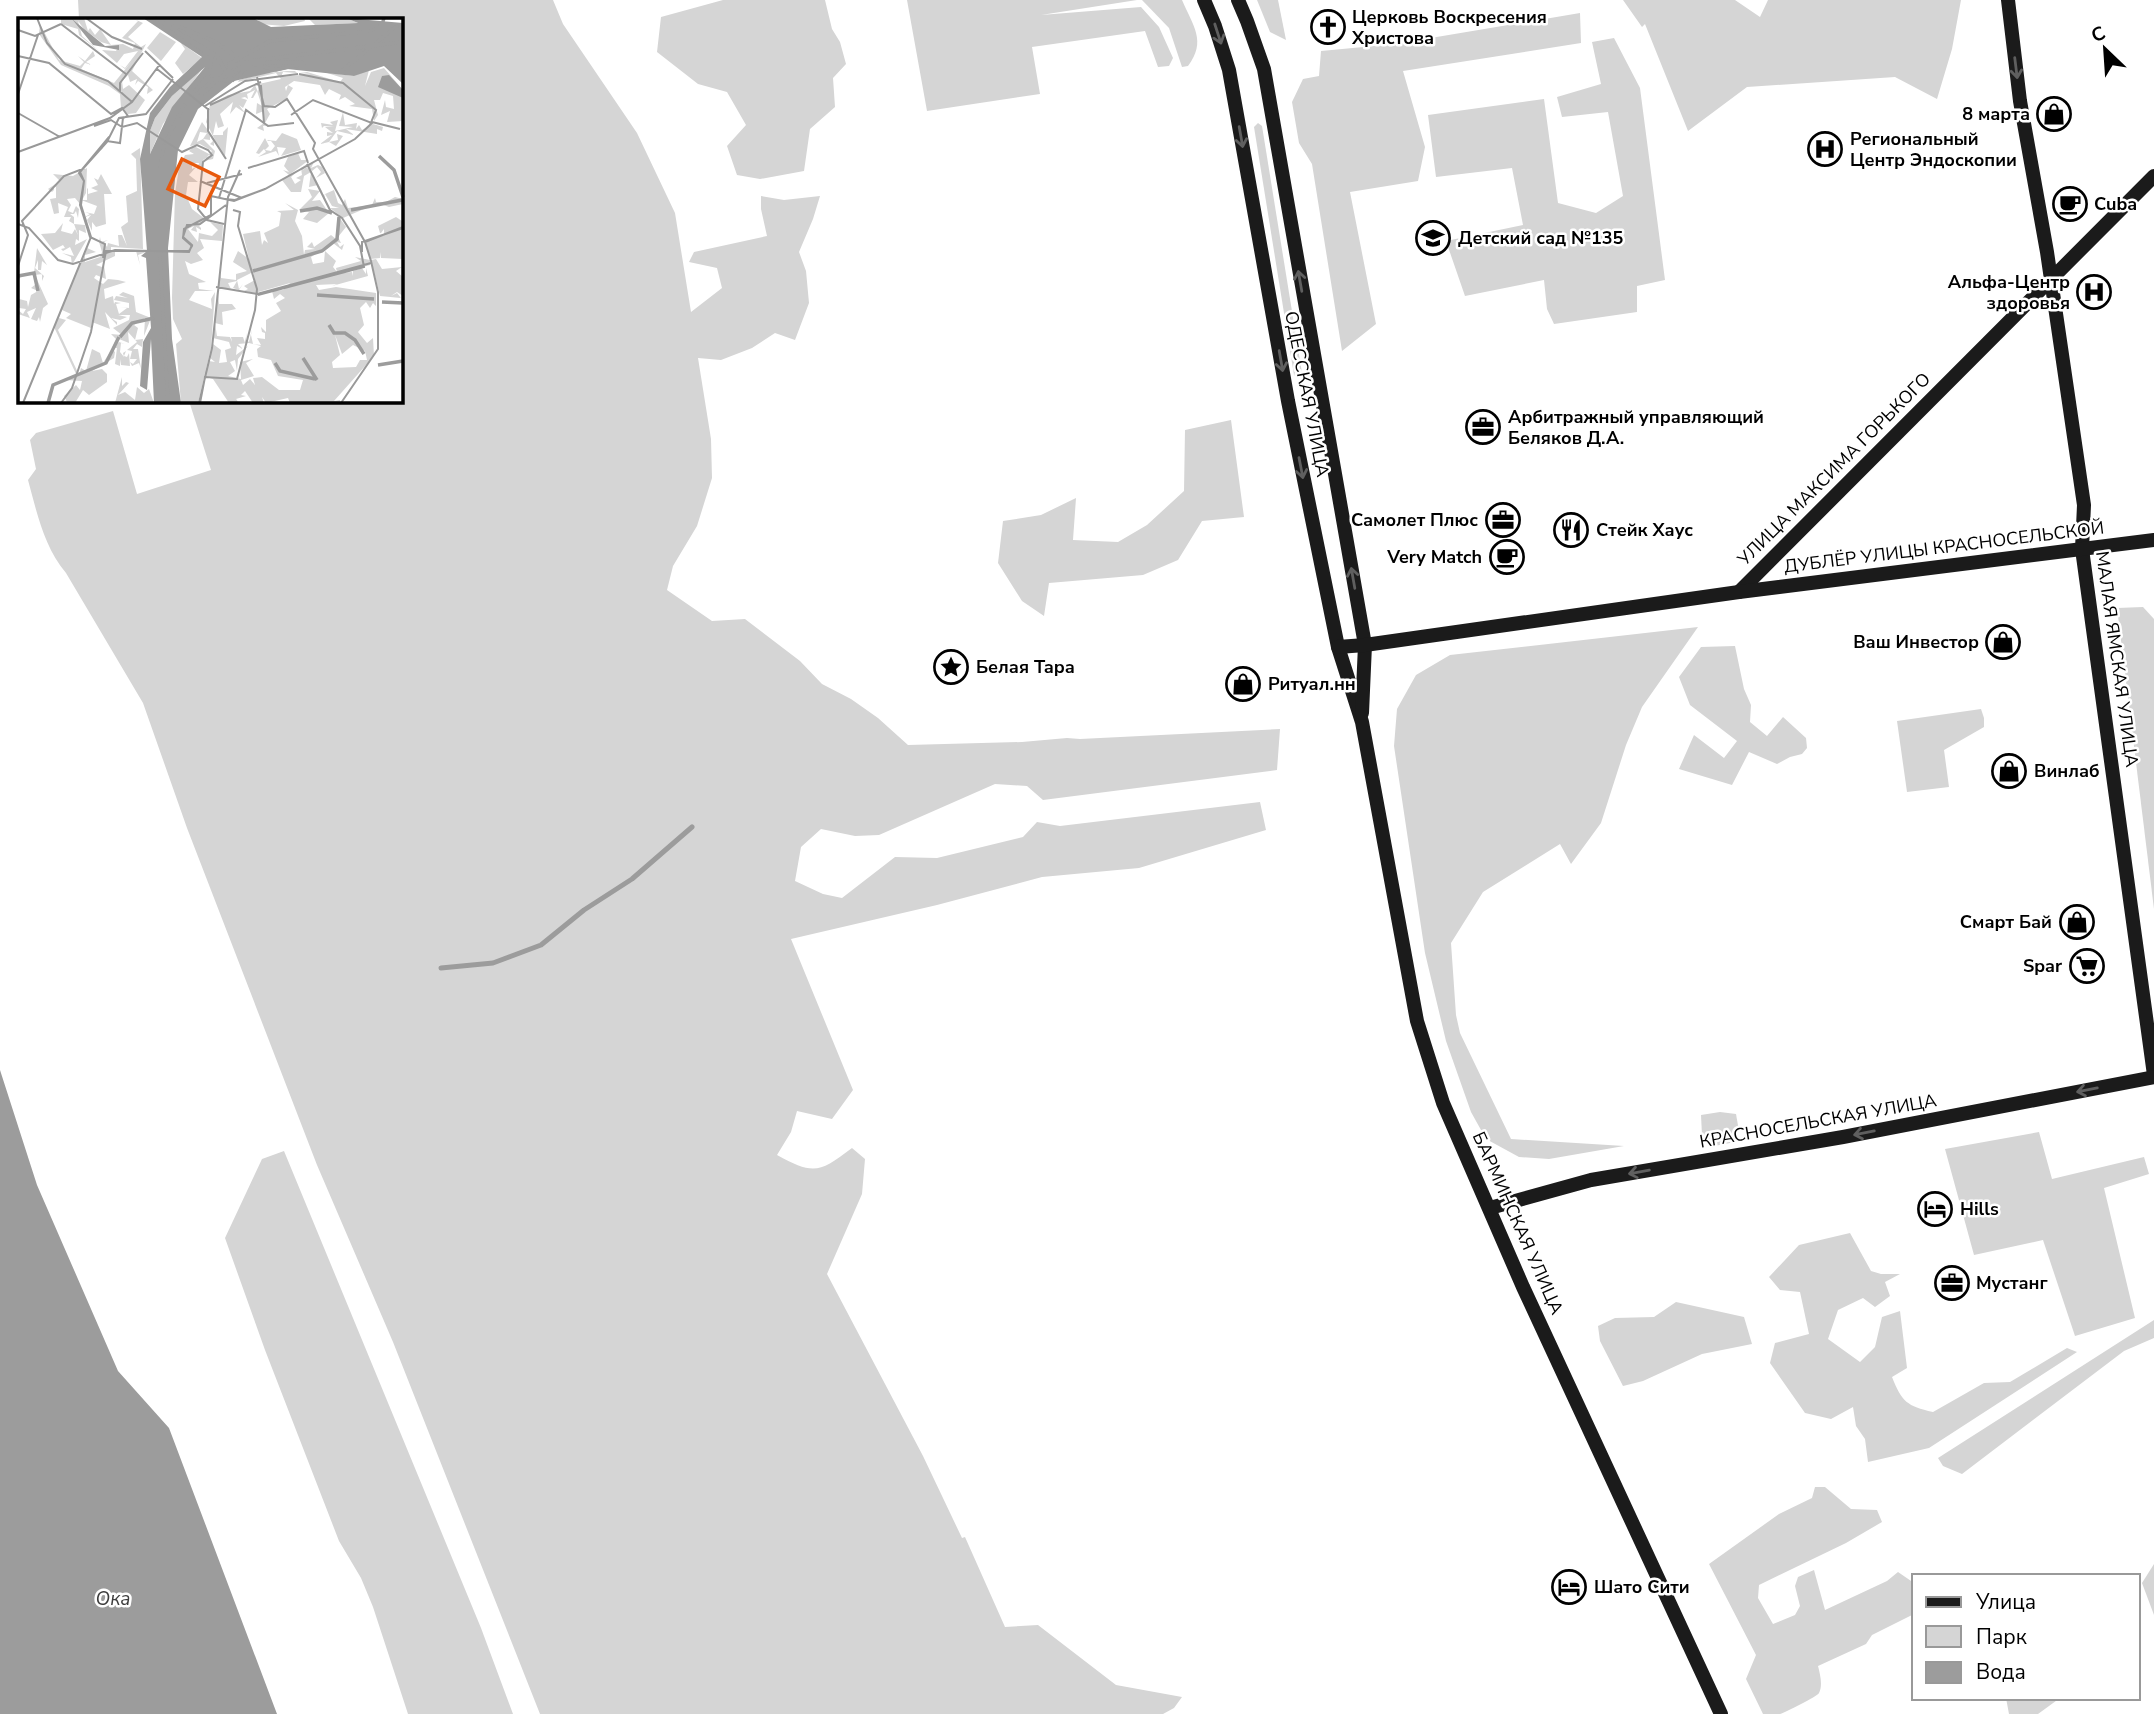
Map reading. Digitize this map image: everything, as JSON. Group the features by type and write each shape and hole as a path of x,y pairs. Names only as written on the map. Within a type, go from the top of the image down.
{"main road":[{"name":"ОДЕССКАЯ УЛИЦА","path":"1204,0 1229,70 1288,401 1338,647 1362,722"},
{"name":"ОДЕССКАЯ УЛИЦА","path":"1238,0 1264,69 1365,645 1362,722"},
{"name":"МАЛАЯ ЯМСКАЯ УЛИЦА","path":"2008,0 2020,101 2084,505 2082,549 2154,1076"},
{"name":"УЛИЦА МАКСИМА ГОРЬКОГО","path":"1338,647 1739,592 2154,176"},
{"name":"ДУБЛЁР УЛИЦЫ КРАСНОСЕЛЬСКОЙ","path":"1739,592 2154,540"},
{"name":"БАРМИНСКАЯ УЛИЦА","path":"1362,722 1417,1021 1443,1103 1523,1287 1721,1714"},
{"name":"КРАСНОСЕЛЬСКАЯ УЛИЦА","path":"1490,1208 1591,1180 1843,1137 2154,1076"}],"green space":[{"path":"78,0 553,0 563,24 637,133 675,213 691,312 722,288 717,268 689,262 694,252 767,236 761,196 784,200 820,196 799,252 806,271 809,303 795,340 775,333 752,348 721,360 698,358 711,439 712,478 697,526 673,566 667,590 712,621 745,619 800,661 822,684 851,699 878,718 908,745 1280,729 1277,770 1043,800 1027,786 995,784 879,835 855,836 821,829 801,847 795,881 823,894 842,898 895,857 937,858 1023,837 1037,822 1060,826 1260,802 1266,830 1139,868 1042,877 791,939 853,1090 832,1119 797,1111 791,1132 777,1155 808,1168 824,1166 852,1148 865,1159 862,1194 827,1274 923,1456 962,1538 965,1537 1005,1627 1038,1625 1116,1685 1182,1697 1174,1708 1163,1714 540,1714 393,1342 317,1165 187,828 143,703 52,552 42,529 28,480 36,469 30,440 36,433 113,411 137,494 211,470 189,402 402,402 402,18 79,18"},
{"path":"723,0 825,0 832,29 840,42 846,64 833,78 835,107 810,129 804,171 760,179 737,175 727,146 746,125 727,92 698,84 657,52 661,17"},
{"path":"907,0 1137,0 1041,15 1141,7 1159,27 1173,58 1169,66 1158,67 1145,31 1032,47 1040,94 927,111"},
{"path":"1142,0 1182,0 1194,26 1197,41 1197,49 1188,66 1182,67 1169,28"},
{"path":"1257,0 1278,0 1286,40 1270,32"},
{"path":"1623,0 1735,0 1760,17 1768,0 1961,0 1952,49 1937,99 1895,77 1747,87 1688,131 1645,24 1642,27"},
{"path":"1580,13 1581,43 1403,71 1425,147 1418,181 1350,192 1376,324 1342,351 1312,164 1299,143 1292,102 1303,79 1319,76 1321,51 1395,44"},
{"path":"1614,38 1640,88 1665,280 1637,286 1637,312 1554,324 1547,309 1544,280 1465,296 1446,241 1523,225 1512,168 1436,177 1428,115 1544,99 1558,203 1596,213 1623,196 1608,112 1562,117 1557,97 1601,84 1592,42"},
{"path":"1258,123 1262,126 1302,373 1298,378 1294,375 1254,127"},
{"path":"1231,420 1244,517 1202,521 1178,560 1143,575 1049,583 1044,616 1022,601 998,563 1003,521 1041,515 1076,498 1073,540 1118,542 1147,525 1184,491 1185,430"},
{"path":"2143,607 2154,619 2154,909 2117,608"},
{"path":"1698,627 1642,707 1626,745 1601,823 1571,864 1560,844 1483,892 1451,943 1456,1015 1460,1033 1511,1139 1624,1146 1549,1159 1519,1157 1486,1139 1471,1112 1446,1041 1425,953 1394,746 1397,709 1416,675 1450,655"},
{"path":"1735,646 1744,689 1751,705 1750,722 1767,736 1783,717 1806,738 1807,748 1802,754 1777,764 1749,752 1732,785 1679,769 1694,735 1724,758 1737,741 1690,705 1679,677 1701,647"},
{"path":"1981,709 1984,727 1944,750 1949,787 1907,792 1897,721"},
{"path":"1720,1112 1736,1114 1739,1131 1730,1143 1709,1147 1702,1135 1701,1115"},
{"path":"2039,1132 2052,1179 2144,1157 2149,1174 2104,1188 2135,1318 2075,1336 2043,1240 1974,1255 1945,1149"},
{"path":"284,1151 481,1628 513,1714 408,1714 373,1607 361,1578 339,1541 225,1238 262,1159"},
{"path":"1850,1233 1871,1271 1900,1274 1885,1282 1890,1296 1875,1307 1863,1298 1838,1310 1828,1339 1860,1362 1875,1347 1882,1317 1900,1311 1907,1368 1892,1377 1899,1392 1911,1405 1933,1412 1984,1383 2010,1382 2067,1348 2077,1352 1929,1448 1868,1462 1865,1439 1856,1426 1853,1407 1831,1419 1805,1413 1770,1363 1775,1343 1809,1334 1800,1292 1780,1290 1769,1277 1799,1245"},
{"path":"1676,1302 1744,1317 1752,1344 1702,1354 1643,1381 1623,1386 1600,1341 1598,1326 1615,1318 1654,1317"},
{"path":"2154,1320 2154,1338 2124,1351 1962,1474 1943,1466 1938,1458"},
{"path":"1815,1487 1825,1487 1851,1509 1877,1510 1882,1522 1846,1543 1759,1585 1758,1598 1773,1624 1795,1615 1800,1606 1795,1586 1798,1577 1814,1570 1825,1610 1887,1581 1898,1572 1912,1582 1912,1615 1872,1635 1866,1644 1818,1666 1821,1683 1817,1695 1780,1714 1763,1714 1746,1679 1756,1655 1709,1564 1779,1514 1812,1498"},
{"path":"2154,1564 2154,1615 2142,1583"},
{"path":"2006,1700 2057,1700 2038,1714 2009,1714"}],"water":[{"name":"Ока","path":"0,1070 37,1185 118,1371 169,1428 277,1714 0,1714"}],"waterway":[{"path":"441,968 493,963 541,945 584,910 632,879 692,827"}],"place":[{"name":"Церковь Воскресения Христова","path":"1328,27"},
{"name":"8 марта","path":"2054,114"},
{"name":"Региональный Центр Эндоскопии","path":"1825,149"},
{"name":"Cuba","path":"2070,204"},
{"name":"Детский сад №135","path":"1433,238"},
{"name":"Альфа-Центр здоровья","path":"2094,292"},
{"name":"Арбитражный управляющий Беляков Д.А.","path":"1483,427"},
{"name":"Самолет Плюс","path":"1503,520"},
{"name":"Стейк Хаус","path":"1571,530"},
{"name":"Very Match","path":"1507,557"},
{"name":"Ваш Инвестор","path":"2003,642"},
{"name":"Белая Тара","path":"951,667"},
{"name":"Ритуал.нн","path":"1243,684"},
{"name":"Винлаб","path":"2009,771"},
{"name":"Смарт Бай","path":"2077,922"},
{"name":"Spar","path":"2087,966"},
{"name":"Hills","path":"1935,1209"},
{"name":"Мустанг","path":"1952,1283"},
{"name":"Шато Сити","path":"1569,1587"}]}
